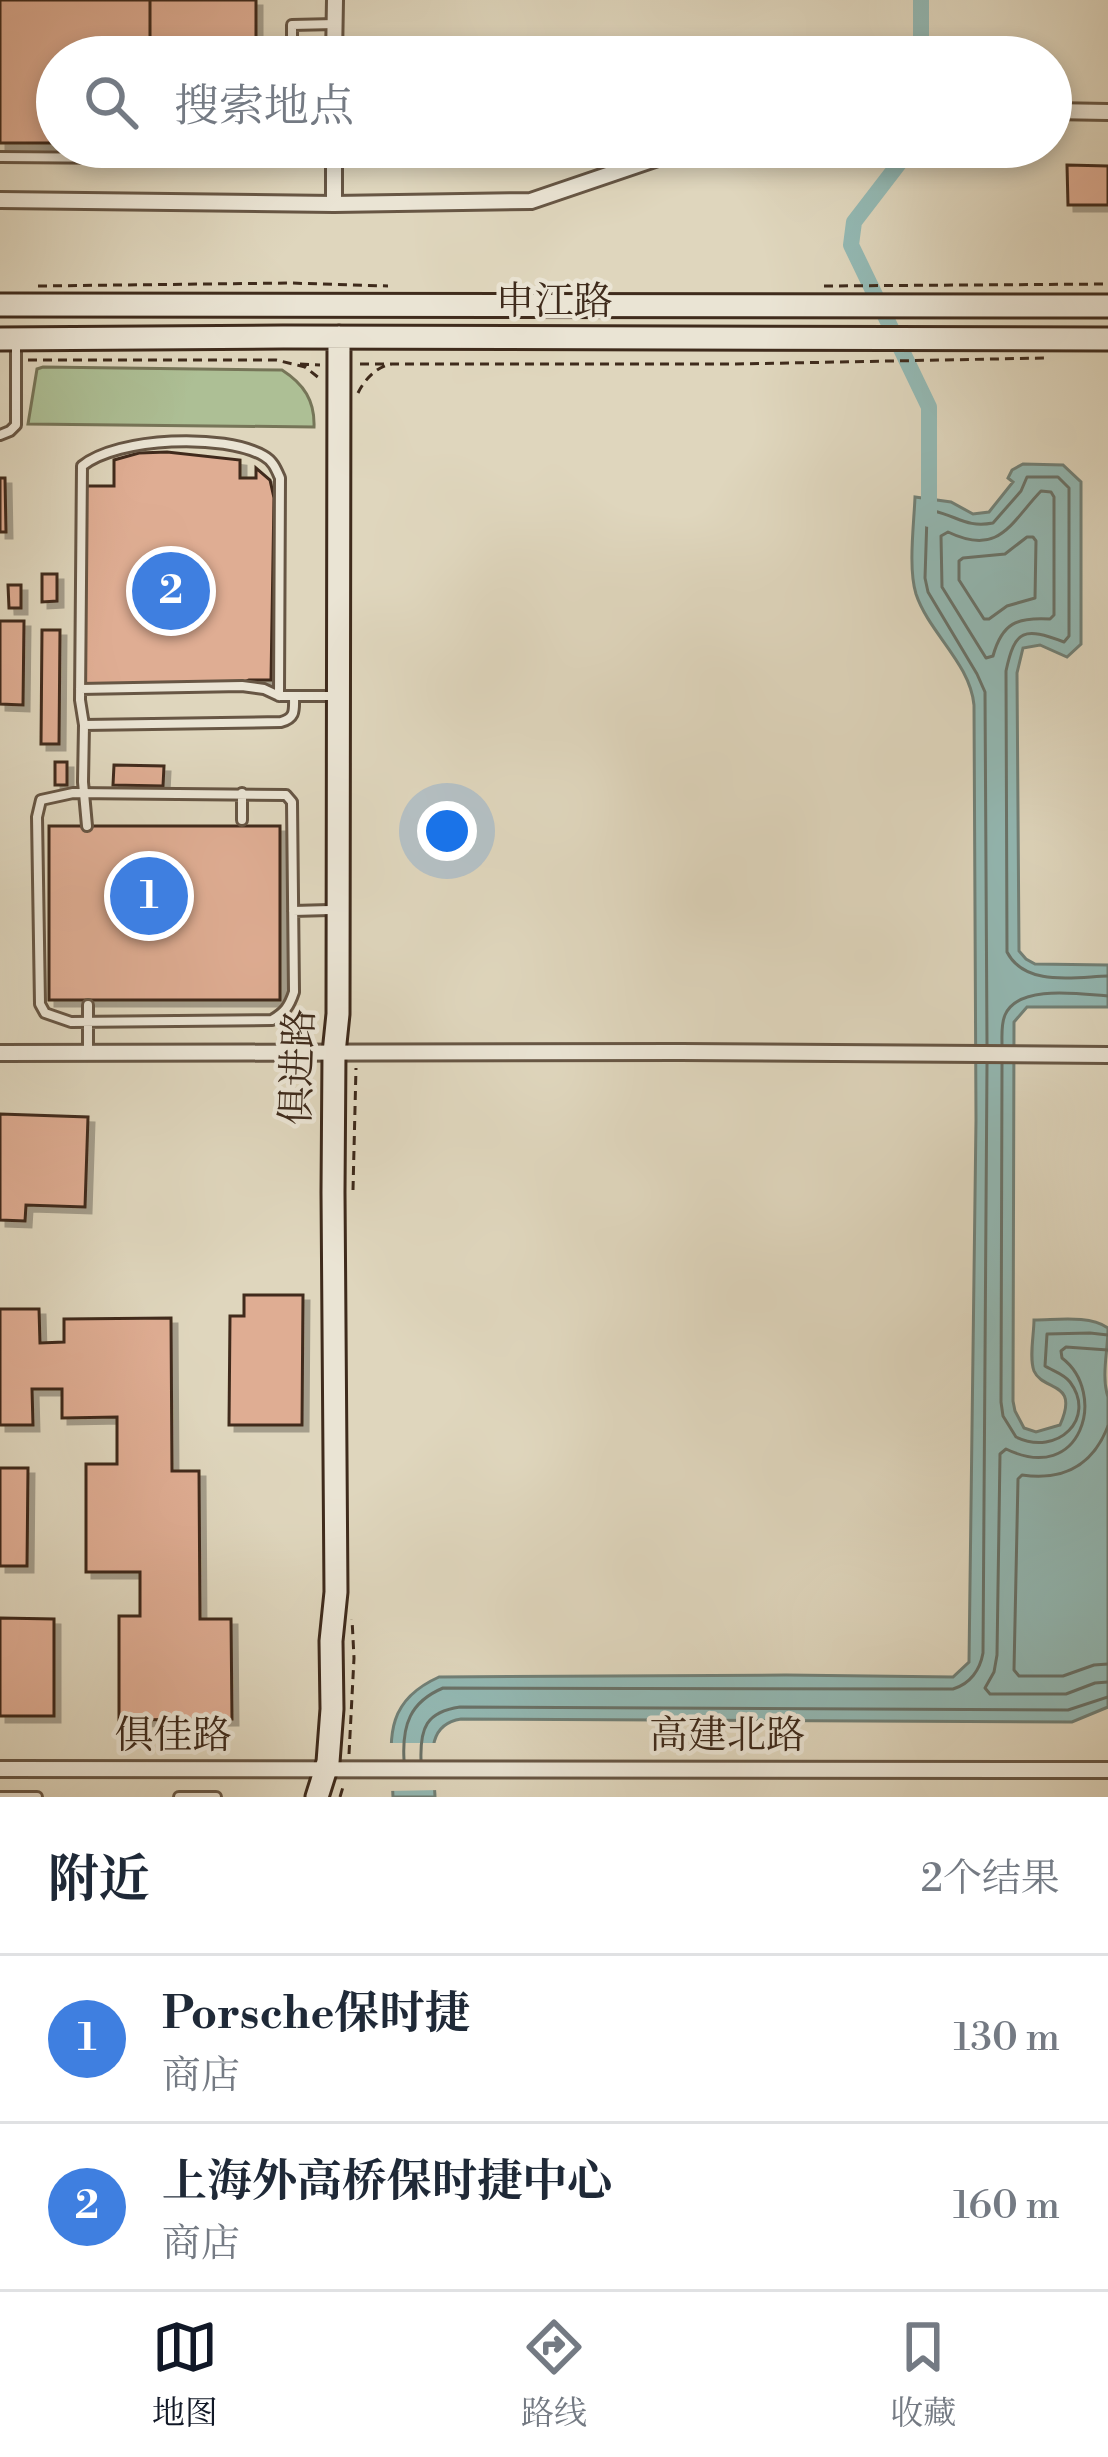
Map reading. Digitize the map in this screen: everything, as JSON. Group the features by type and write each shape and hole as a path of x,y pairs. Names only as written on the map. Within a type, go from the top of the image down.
{"main road":[{"name":"申江路","path":"0,305 918,296 1108,306"},
{"name":"申江路","path":"11,346 339,337 1108,339"},
{"name":"俱进路","path":"317,1797 336,1770 331,1642 336,1592 339,337"}],"street":[{"path":"334,36 335,0"},
{"path":"1072,111 1108,112"},
{"path":"334,168 334,203"},
{"path":"0,200 531,201 628,168"},
{"path":"0,1053 1108,1055"},
{"name":"俱佳路","path":"0,1769 336,1770"},
{"name":"高建北路","path":"336,1770 1108,1770"}],"lane":[{"path":"292,36 292,26 334,24"},
{"path":"0,157 36,157"},
{"path":"0,435 16,425 11,346"},
{"path":"87,826 80,688 82,466 92,458 185,439 227,444 262,454 274,464 280,478 278,696"},
{"path":"80,688 242,686 264,688 278,696 338,696"},
{"path":"84,725 281,722 294,715 294,696"},
{"path":"86,793 282,793 292,802 294,992 289,1007 272,1020 71,1022 45,1012 40,1004 37,835 41,800 86,793"},
{"path":"242,793 242,820"},
{"path":"293,910 329,910"},
{"path":"88,1005 88,1053"},
{"path":"0,1797 37,1797"},
{"path":"179,1797 216,1797"}],"path":[{"path":"821,286 842,296 918,296 1108,284"},
{"path":"35,286 399,286"},
{"path":"11,346 277,360"},
{"path":"295,363 736,364 1045,358"}],"green space":[{"path":"37,369 282,370 307,394 314,427 28,424"}],"water":[{"path":"1023,464 1063,465 1081,482 1081,644 1067,657 1040,645 1023,648 1017,673 1019,951 1035,964 1108,965 1108,1007 1027,1007 1014,1022 1013,1401 1024,1428 1036,1432 1060,1425 1065,1411 1063,1394 1034,1371 1034,1320 1083,1320 1108,1328 1108,1707 1072,1722 461,1719 440,1729 435,1738 435,1797 393,1797 391,1742 398,1712 420,1687 439,1677 953,1677 969,1662 976,1120 974,705 965,675 916,594 912,546 915,497 951,502 973,514 989,512 1013,482 1008,478 1012,470"}],"pier":[{"path":"385,1743 439,1743 441,1790 387,1791"}],"building":[{"path":"0,0 150,0 150,36 36,36 36,143 0,143"},
{"path":"150,0 256,0 256,36 150,36"},
{"path":"1108,166 1108,205 1068,205 1067,168"},
{"path":"167,452 240,460 240,478 256,478 256,468 270,480 274,498 271,680 83,684 83,486 114,486 114,460"},
{"path":"0,478 5,478 6,532 0,532"},
{"path":"42,574 57,574 57,601 42,602"},
{"path":"8,585 21,585 21,608 9,608"},
{"path":"0,621 24,621 23,705 0,704"},
{"path":"42,630 60,630 59,744 41,744"},
{"path":"55,762 67,762 67,785 55,785"},
{"path":"114,765 164,766 163,786 113,785"},
{"path":"49,826 280,826 280,1000 49,1000"},
{"path":"0,1114 88,1117 85,1207 26,1205 25,1221 0,1220"},
{"path":"244,1295 303,1295 302,1425 229,1425 230,1316 244,1316"},
{"path":"0,1309 39,1309 40,1343 64,1342 64,1319 171,1318 172,1471 199,1471 200,1619 231,1619 232,1719 119,1720 119,1616 140,1616 140,1572 86,1572 86,1464 117,1464 117,1417 62,1418 62,1389 32,1389 33,1425 0,1425"},
{"path":"0,1468 28,1468 27,1566 0,1566"},
{"path":"0,1618 54,1619 54,1716 0,1716"}],"waterway":[{"path":"921,0 921,36"},
{"path":"895,168 854,222 851,245 929,407 929,519"}],"place":[{"name":"上海外高桥保时捷中心","path":"171,591"},
{"name":"Porsche保时捷","path":"149,896"}]}
